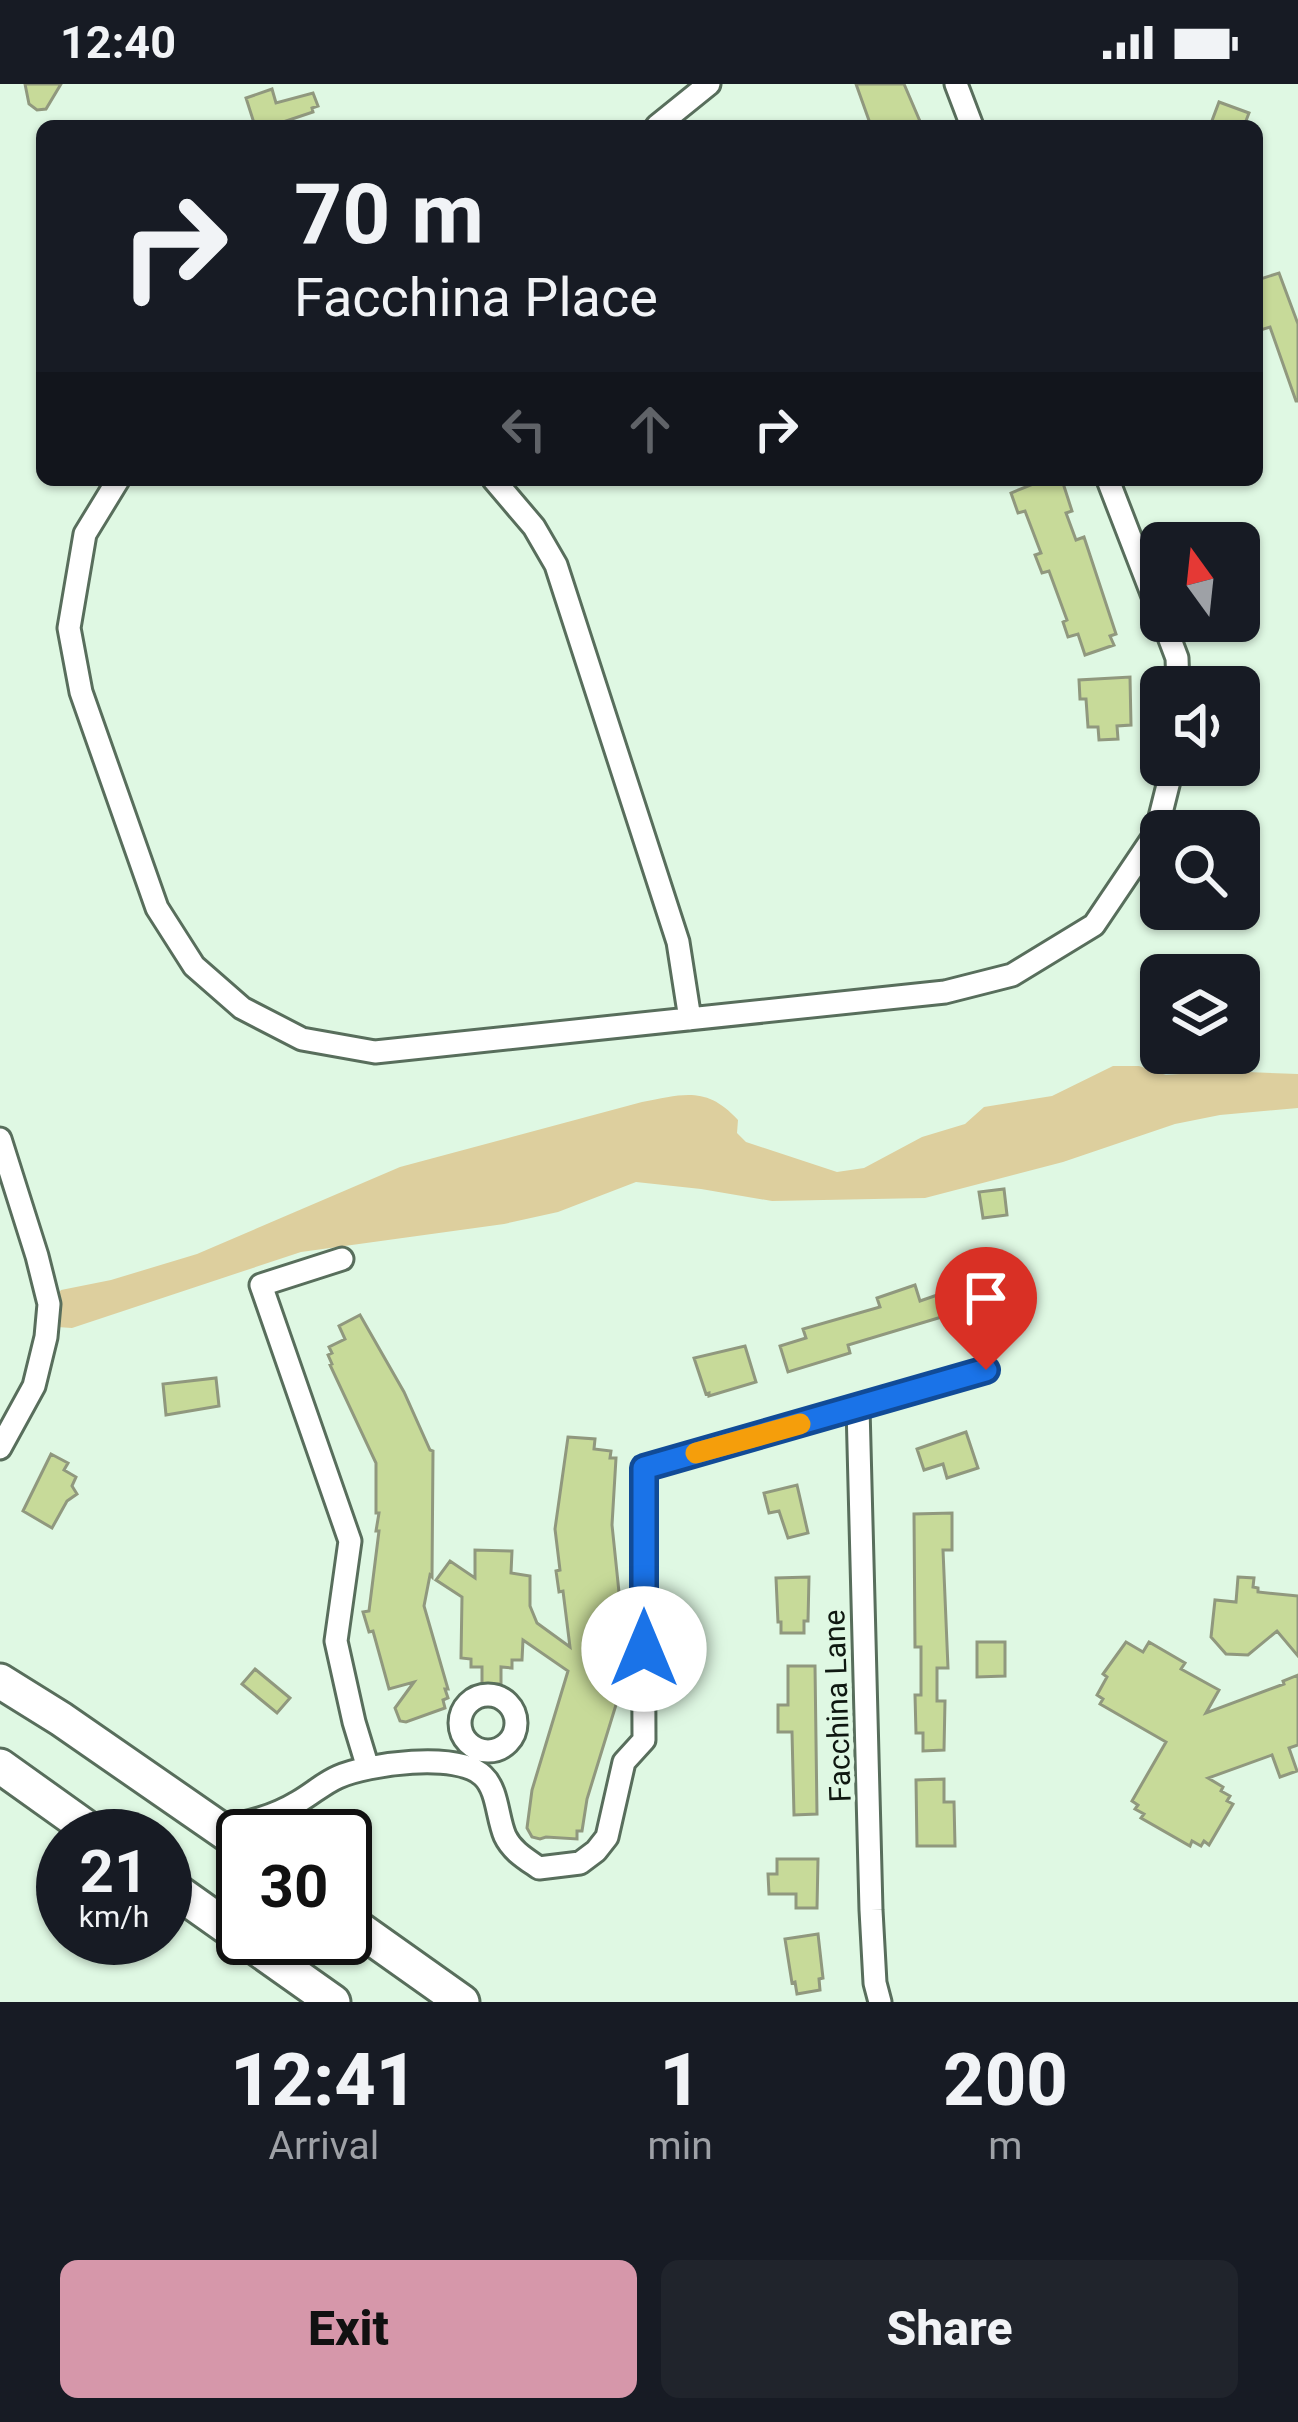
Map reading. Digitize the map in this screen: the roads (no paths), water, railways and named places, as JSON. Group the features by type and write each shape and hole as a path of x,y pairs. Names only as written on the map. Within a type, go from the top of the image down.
{"main road":[{"path":"0,1681 216,1826"},
{"path":"0,1766 60,1809"},
{"path":"192,1902 333,2002"},
{"path":"372,1938 462,2002"}],"street":[{"path":"664,120 709,84"},
{"path":"956,84 970,120"},
{"path":"114,486 85,534 69,628 81,692 157,908 194,966 242,1008 302,1039 376,1052 945,992 1012,975 1094,925 1156,833 1168,786"},
{"path":"499,486 534,527 556,565 678,942 690,1019"},
{"path":"1110,486 1140,562"},
{"path":"0,1138 49,1304 34,1386 0,1448"},
{"path":"342,1259 261,1285 350,1541 336,1641 368,1768"},
{"path":"285,1809 338,1777 368,1768 474,1758 492,1790 514,1861 539,1868 580,1863 607,1837 624,1762 644,1739 644,1468 986,1370"},
{"name":"Facchina Lane","path":"858,1407 871,1910 880,2002"},
{"path":"295,1809 296,1803"}]}
